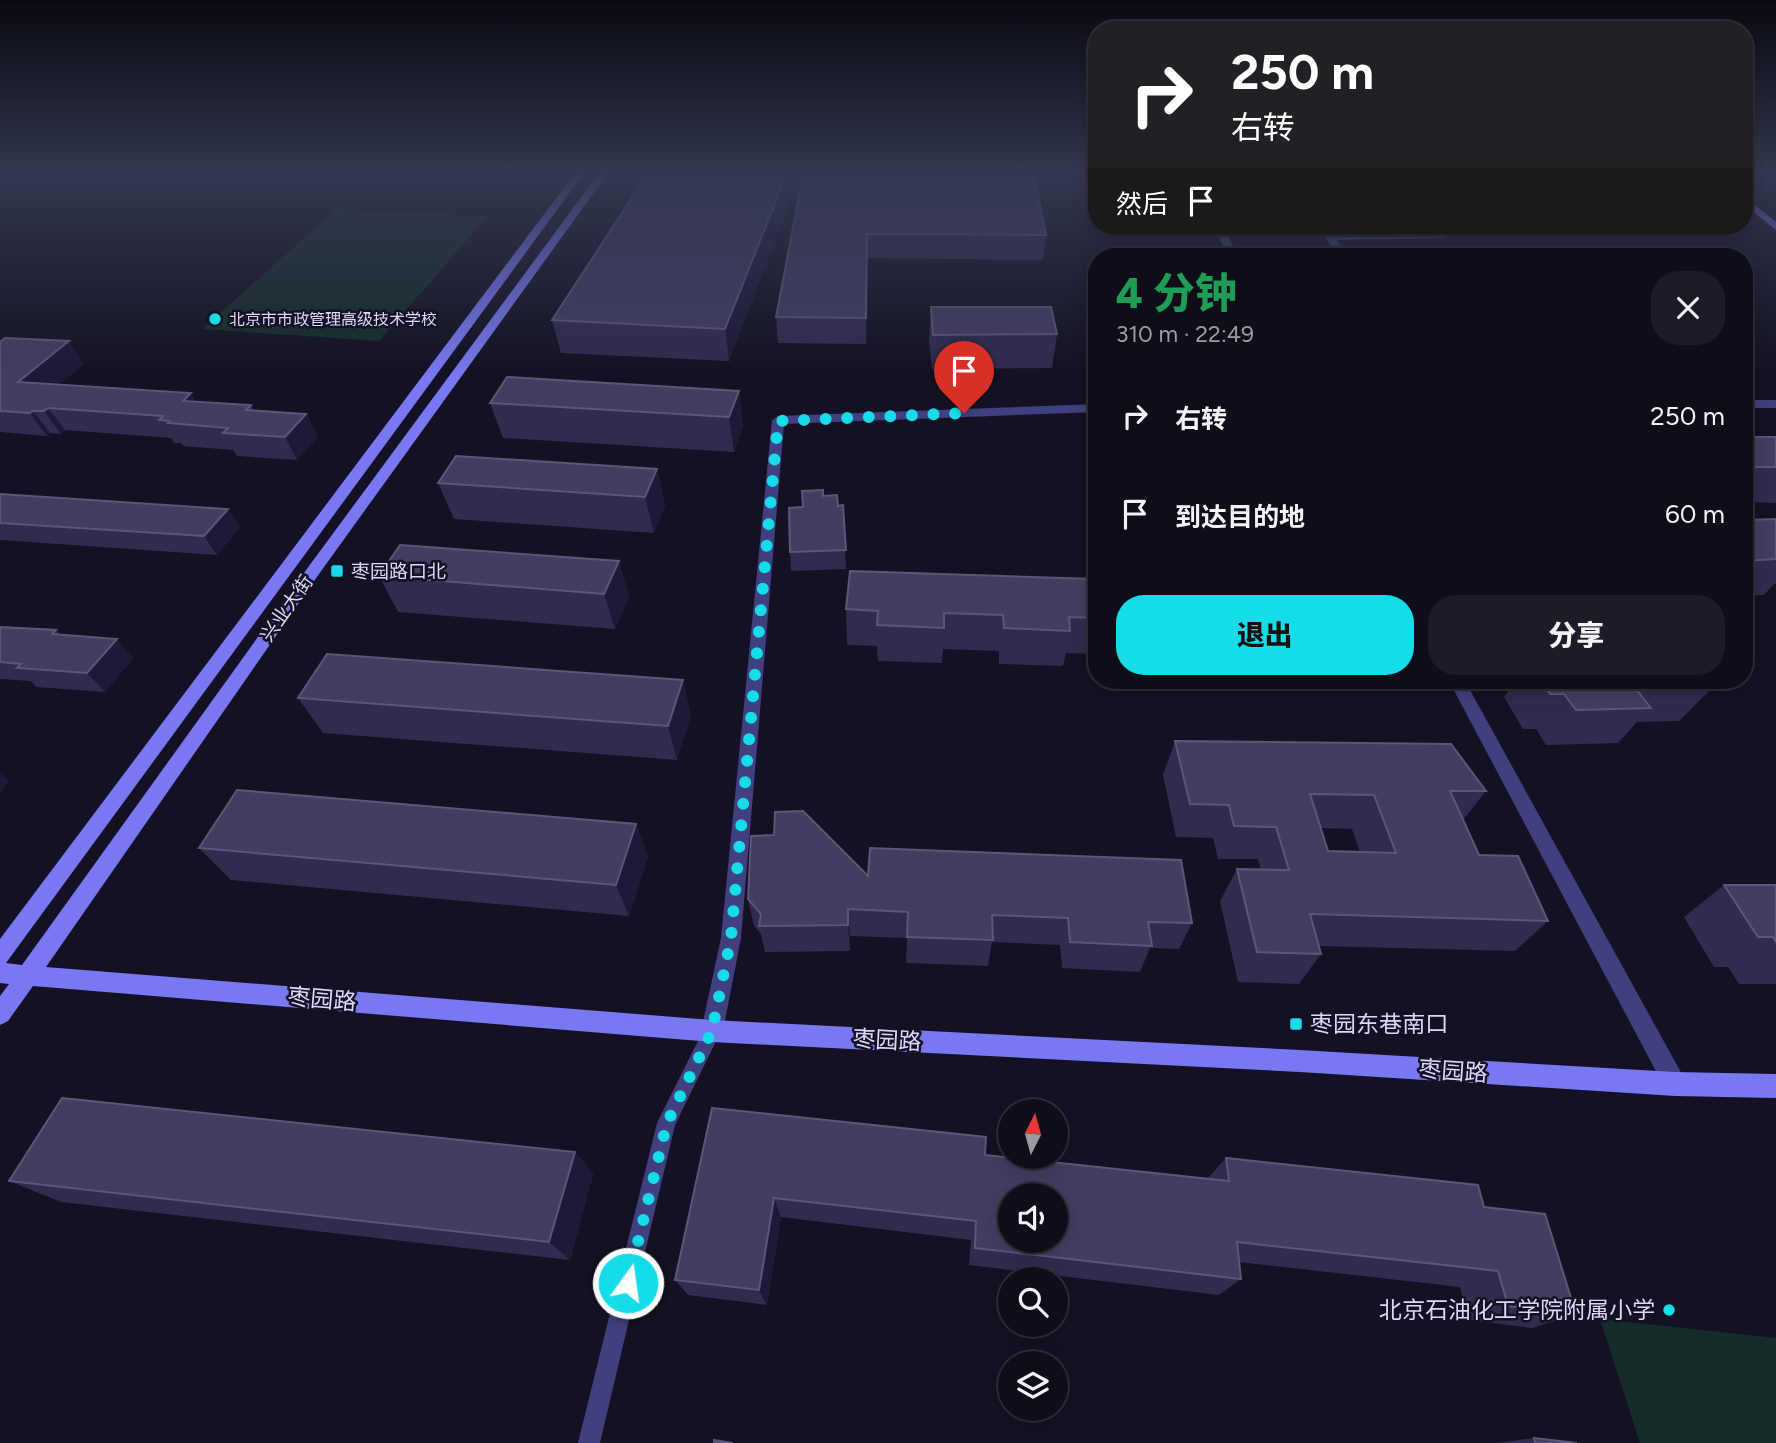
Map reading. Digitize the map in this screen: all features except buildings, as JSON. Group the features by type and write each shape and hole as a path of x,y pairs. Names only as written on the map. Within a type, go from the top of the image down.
{"main road":[{"name":"兴业大街","path":"0,956 530,240"},
{"name":"兴业大街","path":"0,1014 314,569 555,240"},
{"name":"枣园路","path":"0,972 712,1031 1300,1061 1675,1084 1776,1086"}],"street":[{"path":"1753,404 1776,404"},
{"path":"712,1031 731,938 778,421 1088,408"},
{"path":"1461,689 1675,1084"}],"lane":[{"path":"589,1443 667,1123 712,1031"}],"green space":[{"path":"302,240 467,240 379,341 202,329"},
{"path":"1600,1319 1776,1338 1776,1443 1640,1443"}],"place":[{"name":"北京市市政管理高级技术学校","path":"215,319"},
{"name":"枣园路口北","path":"337,571"},
{"name":"枣园东巷南口","path":"1296,1024"},
{"name":"北京石油化工学院附属小学","path":"1669,1310"}],"route":[{"path":"628,1283 667,1123 712,1031 731,938 778,421 964,413"}]}
